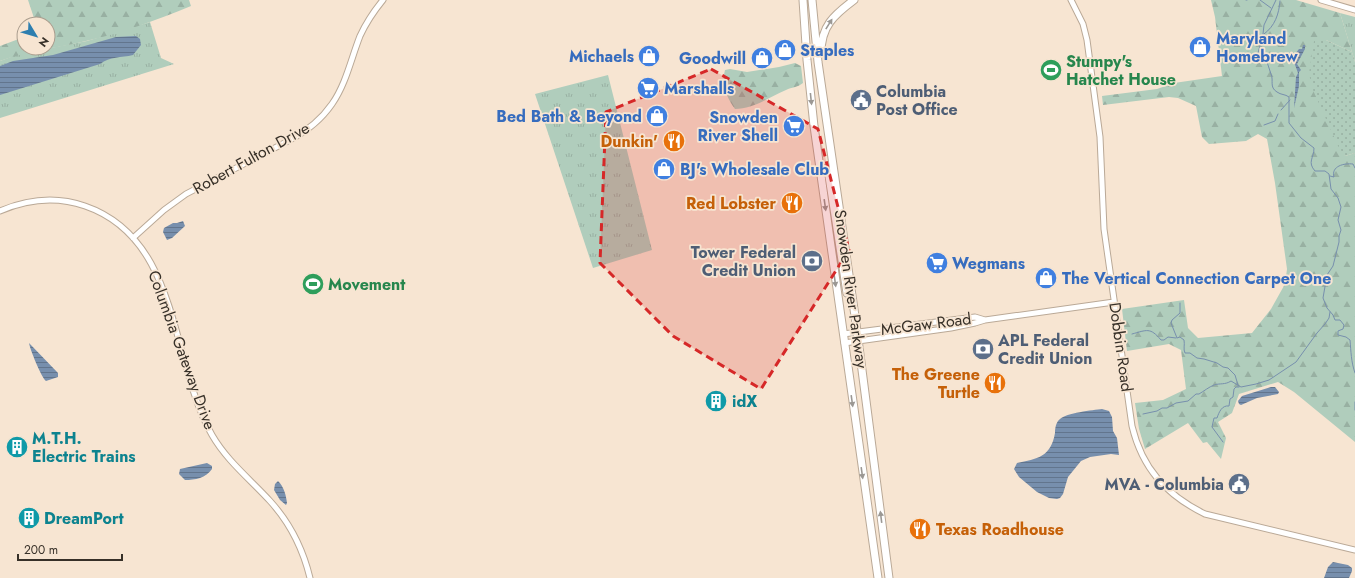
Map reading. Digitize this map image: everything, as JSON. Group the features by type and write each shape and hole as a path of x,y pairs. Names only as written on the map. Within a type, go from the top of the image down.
{"main road":[{"name":"Snowden River Parkway","path":"802,0 812,106 820,167 878,578"},
{"name":"Snowden River Parkway","path":"812,0 822,89 859,342 889,578"},
{"path":"822,89 821,50 823,34 827,25 835,15 854,0"},
{"path":"820,167 828,170 847,294 855,316"}],"street":[{"name":"Robert Fulton Drive","path":"133,238 164,210 186,194 305,132 315,124 326,112 337,96 364,27 383,0"},
{"name":"Dobbin Road","path":"1071,0 1083,24 1087,40 1100,137 1104,224 1114,302 1134,436 1142,455 1159,481 1176,497 1205,514 1224,520 1355,550"},
{"path":"1321,0 1355,10"},
{"name":"Columbia Gateway Drive","path":"1,210 22,203 39,200 71,202 105,215 133,238 146,254 159,279 198,403 211,434 234,464 269,500 283,517 299,545 310,578"},
{"name":"McGaw Road","path":"844,343 952,328 984,320 1114,302"},
{"name":"McGaw Road","path":"843,334 975,317 984,320"}],"highlighted area":[{"path":"711,69 818,129 849,250 761,389 673,336 600,263 606,112"}],"green space":[{"path":"28,0 189,0 191,6 113,34 56,47 56,16 33,16"},
{"path":"1211,0 1296,0 1340,13 1352,52 1326,40 1345,156 1355,153 1355,442 1294,392 1278,382 1239,394 1232,413 1218,422 1226,438 1221,459 1207,442 1203,443 1188,423 1145,449 1139,429 1135,403 1163,400 1186,389 1181,350 1169,344 1127,351 1122,309 1184,300 1188,328 1198,338 1252,333 1271,309 1285,284 1287,269 1275,183 1267,139 1258,134 1246,141 1209,144 1202,137 1196,106 1178,98 1169,97 1103,105 1102,96 1157,89 1174,83 1222,76 1215,17"},
{"path":"1340,13 1355,17 1355,62"},
{"path":"150,22 161,58 174,64 0,118 0,61 16,55 56,56 56,47 87,41"},
{"path":"16,40 16,56 18,56 0,61 0,46"},
{"path":"1326,40 1352,52 1355,62 1355,153 1345,156 1339,148 1312,88 1309,73 1314,41"},
{"path":"795,63 801,66 803,83 755,105 735,109 724,86 725,70 730,69 747,72"},
{"path":"608,75 652,250 593,268 535,94"}],"water":[{"path":"136,36 140,39 141,45 133,55 112,58 100,64 0,95 0,66 13,61 56,56 56,54 116,37"},
{"path":"1303,45 1305,45 1305,49 1297,64 1301,70 1299,72 1299,86 1294,108 1296,77 1298,73 1294,62 1297,58 1295,54 1299,49 1302,49"},
{"path":"183,221 185,226 172,238 167,240 163,232 164,228 173,223"},
{"path":"29,343 58,373 58,377 46,381 39,369"},
{"path":"1275,387 1279,392 1278,394 1257,398 1241,405 1239,404 1238,401 1242,396"},
{"path":"1102,409 1109,411 1112,417 1113,431 1117,438 1119,455 1111,454 1090,457 1081,461 1068,477 1063,494 1057,499 1049,498 1037,492 1019,477 1014,469 1017,463 1037,458 1046,452 1053,441 1056,425 1060,419 1074,413"},
{"path":"207,463 212,466 212,469 207,475 200,478 185,480 179,474 180,469"},
{"path":"278,481 282,486 286,497 286,505 280,500 274,490 275,484"},
{"path":"1333,562 1348,565 1352,568 1349,578 1324,578 1328,567"}],"waterway":[{"path":"1260,0 1271,8"},
{"path":"1276,0 1264,25 1258,53 1259,56 1267,62 1272,77 1273,88 1278,93 1289,97 1289,123 1301,138 1314,148 1311,165 1315,171 1325,171 1329,174 1331,189 1338,198 1341,207 1338,220 1341,230 1339,242 1333,266 1327,275 1323,298 1327,308 1335,320 1340,320 1344,325 1343,329 1338,331 1338,335 1346,337 1350,340 1355,373"},
{"path":"1264,34 1268,31 1276,19 1280,1"},
{"path":"1281,110 1290,100"},
{"path":"1264,125 1275,121 1278,114"},
{"path":"1330,176 1334,177 1334,170 1342,165 1353,164 1355,168"},
{"path":"1180,303 1180,313 1172,320 1171,323 1177,338 1180,337 1184,340 1185,353 1190,353 1197,358 1217,363 1228,368 1235,375 1238,385"},
{"path":"1143,414 1157,411 1162,408 1167,408 1176,403 1188,401 1196,394 1199,394 1214,385 1231,381 1241,387 1269,380 1296,362 1325,324 1329,318 1330,312"},
{"path":"1132,334 1141,331 1151,331 1161,340 1168,337 1176,338"},
{"path":"1223,442 1212,427 1214,418 1217,418 1220,411 1224,407 1229,406 1230,399 1233,397 1234,389 1239,387"},
{"path":"1355,402 1355,410"}],"place":[{"name":"Maryland Homebrew","path":"1200,47"},
{"name":"Staples","path":"785,50"},
{"name":"Michaels","path":"649,56"},
{"name":"Goodwill","path":"762,58"},
{"name":"Stumpy's Hatchet House","path":"1051,70"},
{"name":"Marshalls","path":"648,88"},
{"name":"Columbia Post Office","path":"861,100"},
{"name":"Bed Bath & Beyond","path":"657,116"},
{"name":"Snowden River Shell","path":"794,126"},
{"name":"Dunkin'","path":"674,141"},
{"name":"BJ's Wholesale Club","path":"664,169"},
{"name":"Red Lobster","path":"792,203"},
{"name":"Tower Federal Credit Union","path":"812,261"},
{"name":"Wegmans","path":"937,263"},
{"name":"The Vertical Connection Carpet One","path":"1046,278"},
{"name":"Movement","path":"313,284"},
{"name":"APL Federal Credit Union","path":"983,349"},
{"name":"The Greene Turtle","path":"995,383"},
{"name":"idX","path":"716,401"},
{"name":"M.T.H. Electric Trains","path":"17,447"},
{"name":"MVA - Columbia","path":"1239,484"},
{"name":"DreamPort","path":"29,518"},
{"name":"Texas Roadhouse","path":"920,529"}]}
